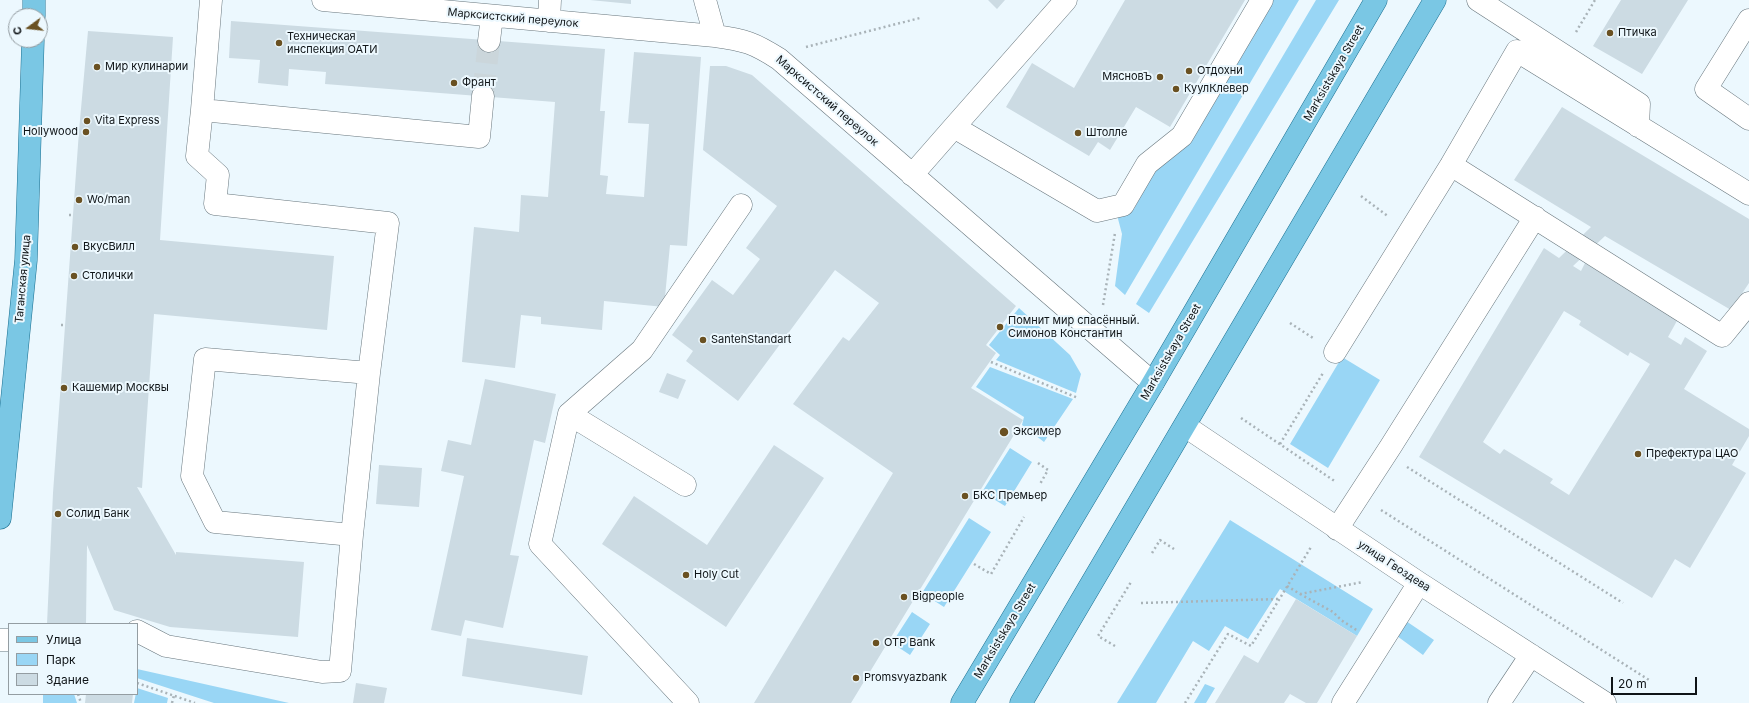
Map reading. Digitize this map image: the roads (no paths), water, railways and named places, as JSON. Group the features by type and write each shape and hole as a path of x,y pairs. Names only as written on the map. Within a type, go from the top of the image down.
{"main road":[{"name":"Marksistskaya Street","path":"962,703 1153,383 1376,0"},
{"path":"1021,703 1186,426 1435,0"},
{"name":"Таганская улица","path":"0,518 26,260 33,48"}],"street":[{"path":"138,632 166,646 322,672 340,671 352,535 369,373 388,223 215,204 218,175 197,156 212,0"},
{"name":"Марксистский переулок","path":"323,0 492,16 549,11 744,40 761,47 779,59 1153,383"},
{"path":"705,0 715,36"},
{"path":"912,175 1066,0"},
{"path":"954,127 1097,211 1123,205 1147,164 1182,136 1262,0"},
{"path":"1478,0 1639,104 1638,126"},
{"path":"489,41 492,16"},
{"path":"1749,20 1706,89 1749,119"},
{"path":"1335,352 1451,165 1517,51 1749,194"},
{"path":"202,110 479,137 483,96"},
{"path":"1451,165 1722,336 1749,303"},
{"path":"688,703 540,544 569,414 642,350 741,205"},
{"path":"1337,528 1535,217"},
{"path":"352,535 215,522 192,476 205,359 369,373"},
{"path":"569,414 685,485"},
{"name":"улица Гвоздева","path":"1186,426 1419,583 1605,703"},
{"path":"1342,703 1419,583"},
{"path":"1499,703 1530,655"}],"tunnel":[{"path":"483,96 489,41"}],"place":[{"name":"Птичка","path":"1610,33"},
{"name":"Техническая инспекция ОАТИ","path":"279,43"},
{"name":"Мир кулинарии","path":"97,67"},
{"name":"Отдохни","path":"1189,71"},
{"name":"МясновЪ","path":"1160,77"},
{"name":"Франт","path":"454,83"},
{"name":"КуулКлевер","path":"1176,89"},
{"name":"Vita Express","path":"87,121"},
{"name":"Hollywood","path":"86,132"},
{"name":"Штолле","path":"1078,133"},
{"name":"Wo/man","path":"79,200"},
{"name":"ВкусВилл","path":"75,247"},
{"name":"Столички","path":"74,276"},
{"name":"Помнит мир спасённый. Симонов Константин","path":"1000,327"},
{"name":"SantehStandart","path":"703,340"},
{"name":"Кашемир Москвы","path":"64,388"},
{"name":"Эксимер","path":"1004,432"},
{"name":"Префектура ЦАО","path":"1638,454"},
{"name":"БКС Премьер","path":"965,496"},
{"name":"Солид Банк","path":"58,514"},
{"name":"Holy Cut","path":"686,575"},
{"name":"Bigpeople","path":"904,597"},
{"name":"OTP Bank","path":"876,643"},
{"name":"Promsvyazbank","path":"856,678"}]}
